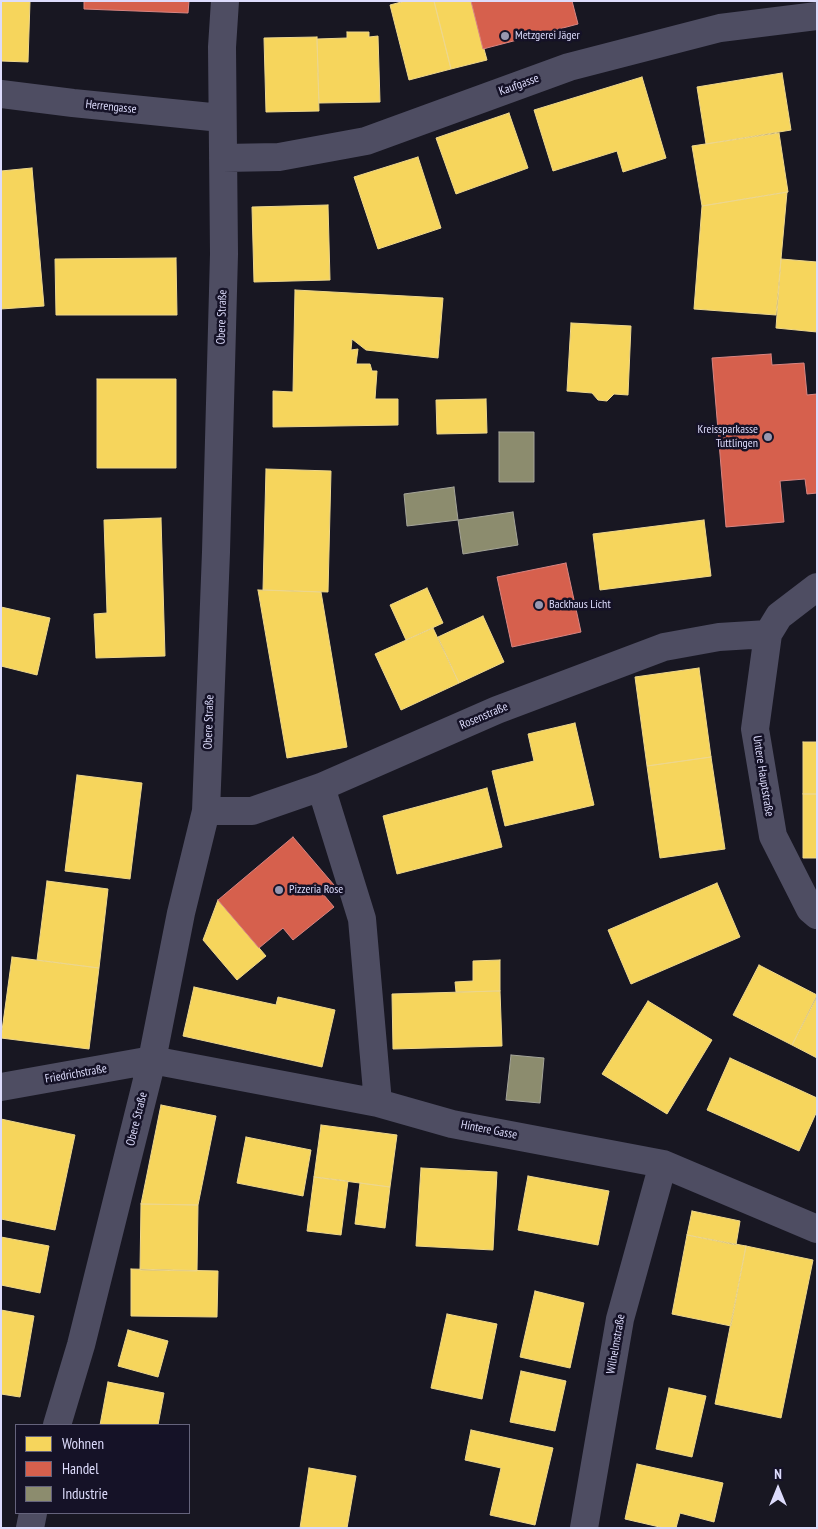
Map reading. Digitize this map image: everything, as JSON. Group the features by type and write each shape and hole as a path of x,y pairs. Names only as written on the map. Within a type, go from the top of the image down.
{"street":[{"name":"Obere Straße","path":"57,1424 81,1345 152,1060 181,913 206,810 216,552 224,254 222,47 225,1"},
{"name":"Kaufgasse","path":"223,158 279,157 366,141 569,68 720,28 817,16"},
{"name":"Herrengasse","path":"1,94 222,118"},
{"name":"Untere Hauptstraße","path":"817,587 779,616 768,634 755,729 772,836 810,909 817,915"},
{"name":"Rosenstraße","path":"206,810 252,811 321,787 497,710 664,647 719,637 768,634"},
{"path":"321,787 362,919 378,1103"},
{"name":"Hintere Gasse","path":"152,1060 378,1103 452,1124 663,1164 817,1229"},
{"name":"Friedrichstraße","path":"1,1087 152,1060"},
{"name":"Wilhelmstraße","path":"584,1528 620,1319 663,1164"},
{"path":"30,1528 33,1514"}],"building: Wohnen":[{"path":"1,1 30,1 28,62 1,61"},
{"path":"405,1 434,1 451,69 409,80 390,5"},
{"path":"434,1 471,1 487,60 451,69"},
{"path":"347,32 369,32 369,37 378,36 380,102 319,103 317,39 347,38"},
{"path":"317,37 319,111 266,112 264,38"},
{"path":"782,73 791,130 706,144 697,87"},
{"path":"642,77 666,158 623,172 617,151 553,171 534,110"},
{"path":"509,113 528,168 456,194 436,138"},
{"path":"779,133 788,192 702,206 692,146"},
{"path":"418,157 441,228 378,249 354,177"},
{"path":"32,168 44,306 1,309 1,171"},
{"path":"787,192 776,315 694,309 702,206"},
{"path":"328,205 330,280 254,282 252,207"},
{"path":"176,258 177,315 56,315 55,259"},
{"path":"781,259 817,262 817,332 776,328"},
{"path":"295,290 443,298 438,358 366,350 352,339 351,350 358,349 356,364 370,364 372,371 377,371 375,399 398,399 398,425 273,427 273,391 293,392"},
{"path":"571,323 631,326 628,395 614,394 607,401 598,400 592,393 567,391"},
{"path":"97,379 176,379 176,468 97,468"},
{"path":"486,399 487,433 437,434 436,400"},
{"path":"266,469 331,471 328,592 263,590"},
{"path":"161,518 165,656 96,658 94,614 107,613 104,520"},
{"path":"704,520 711,576 600,590 593,534"},
{"path":"427,588 443,623 406,640 390,605"},
{"path":"258,590 321,592 347,747 287,758"},
{"path":"1,607 50,618 37,675 1,666"},
{"path":"483,616 504,662 459,683 438,637"},
{"path":"433,628 459,683 401,710 375,654"},
{"path":"699,668 711,757 647,766 635,677"},
{"path":"575,723 594,805 505,826 492,771 534,761 528,734"},
{"path":"803,742 817,742 817,794 803,794"},
{"path":"711,757 725,849 660,858 647,766"},
{"path":"77,775 142,783 130,879 65,871"},
{"path":"487,788 502,847 397,874 383,816"},
{"path":"803,794 817,794 817,858 803,858"},
{"path":"47,881 108,889 99,968 37,960"},
{"path":"717,883 740,937 631,984 608,930"},
{"path":"218,900 266,956 237,980 203,940"},
{"path":"12,957 99,968 89,1049 1,1038"},
{"path":"500,960 500,991 456,992 455,982 473,981 473,961"},
{"path":"759,965 817,995 792,1045 733,1015"},
{"path":"194,987 276,1005 278,997 335,1010 322,1067 183,1036"},
{"path":"500,991 502,1046 393,1049 392,994"},
{"path":"817,997 817,1058 792,1045"},
{"path":"648,1001 712,1040 667,1114 602,1074"},
{"path":"730,1058 817,1098 817,1111 799,1151 707,1110"},
{"path":"161,1105 216,1116 198,1205 141,1204"},
{"path":"1,1119 75,1135 55,1230 1,1219"},
{"path":"321,1125 397,1135 390,1187 314,1177"},
{"path":"246,1137 311,1150 303,1196 237,1183"},
{"path":"421,1168 497,1172 493,1250 416,1246"},
{"path":"528,1176 609,1191 598,1245 518,1230"},
{"path":"314,1177 348,1181 341,1235 307,1231"},
{"path":"360,1183 390,1187 385,1228 355,1224"},
{"path":"141,1204 198,1205 197,1271 140,1270"},
{"path":"692,1211 740,1221 736,1245 687,1235"},
{"path":"687,1235 746,1246 731,1326 672,1314"},
{"path":"1,1237 49,1246 40,1293 1,1285"},
{"path":"746,1246 813,1260 781,1418 715,1404"},
{"path":"131,1269 218,1271 217,1317 131,1316"},
{"path":"535,1291 584,1303 570,1368 520,1357"},
{"path":"1,1310 34,1316 20,1397 1,1394"},
{"path":"447,1314 497,1324 482,1399 431,1388"},
{"path":"128,1330 168,1341 158,1377 118,1366"},
{"path":"521,1371 566,1381 555,1431 510,1422"},
{"path":"108,1382 164,1393 158,1424 100,1424"},
{"path":"669,1388 706,1396 692,1457 656,1449"},
{"path":"471,1430 553,1448 535,1525 490,1515 501,1468 465,1460"},
{"path":"637,1464 723,1483 714,1522 680,1513 676,1528 664,1528 625,1519"},
{"path":"309,1468 356,1476 347,1528 300,1528"}],"building: Handel":[{"path":"84,1 189,1 188,13 84,9"},
{"name":"Metzgerei Jäger","path":"471,1 572,1 578,24 483,49"},
{"name":"Kreissparkasse Tuttlingen","path":"771,354 772,365 804,363 807,395 817,394 817,493 807,494 805,479 780,481 784,522 726,527 712,358"},
{"name":"Backhaus Licht","path":"566,563 581,632 512,647 497,577"},
{"name":"Pizzeria Rose","path":"293,837 334,885 323,894 334,907 293,940 283,928 259,948 218,900"}],"building: Industrie":[{"path":"499,432 534,432 534,482 499,482"},
{"path":"454,487 458,520 407,526 404,494"},
{"path":"513,512 518,545 463,554 458,520"},
{"path":"511,1055 544,1058 540,1103 506,1100"}],"place":[{"name":"Metzgerei Jäger","path":"505,36"},
{"name":"Kreissparkasse Tuttlingen","path":"768,437"},
{"name":"Backhaus Licht","path":"539,605"},
{"name":"Pizzeria Rose","path":"279,890"}]}
